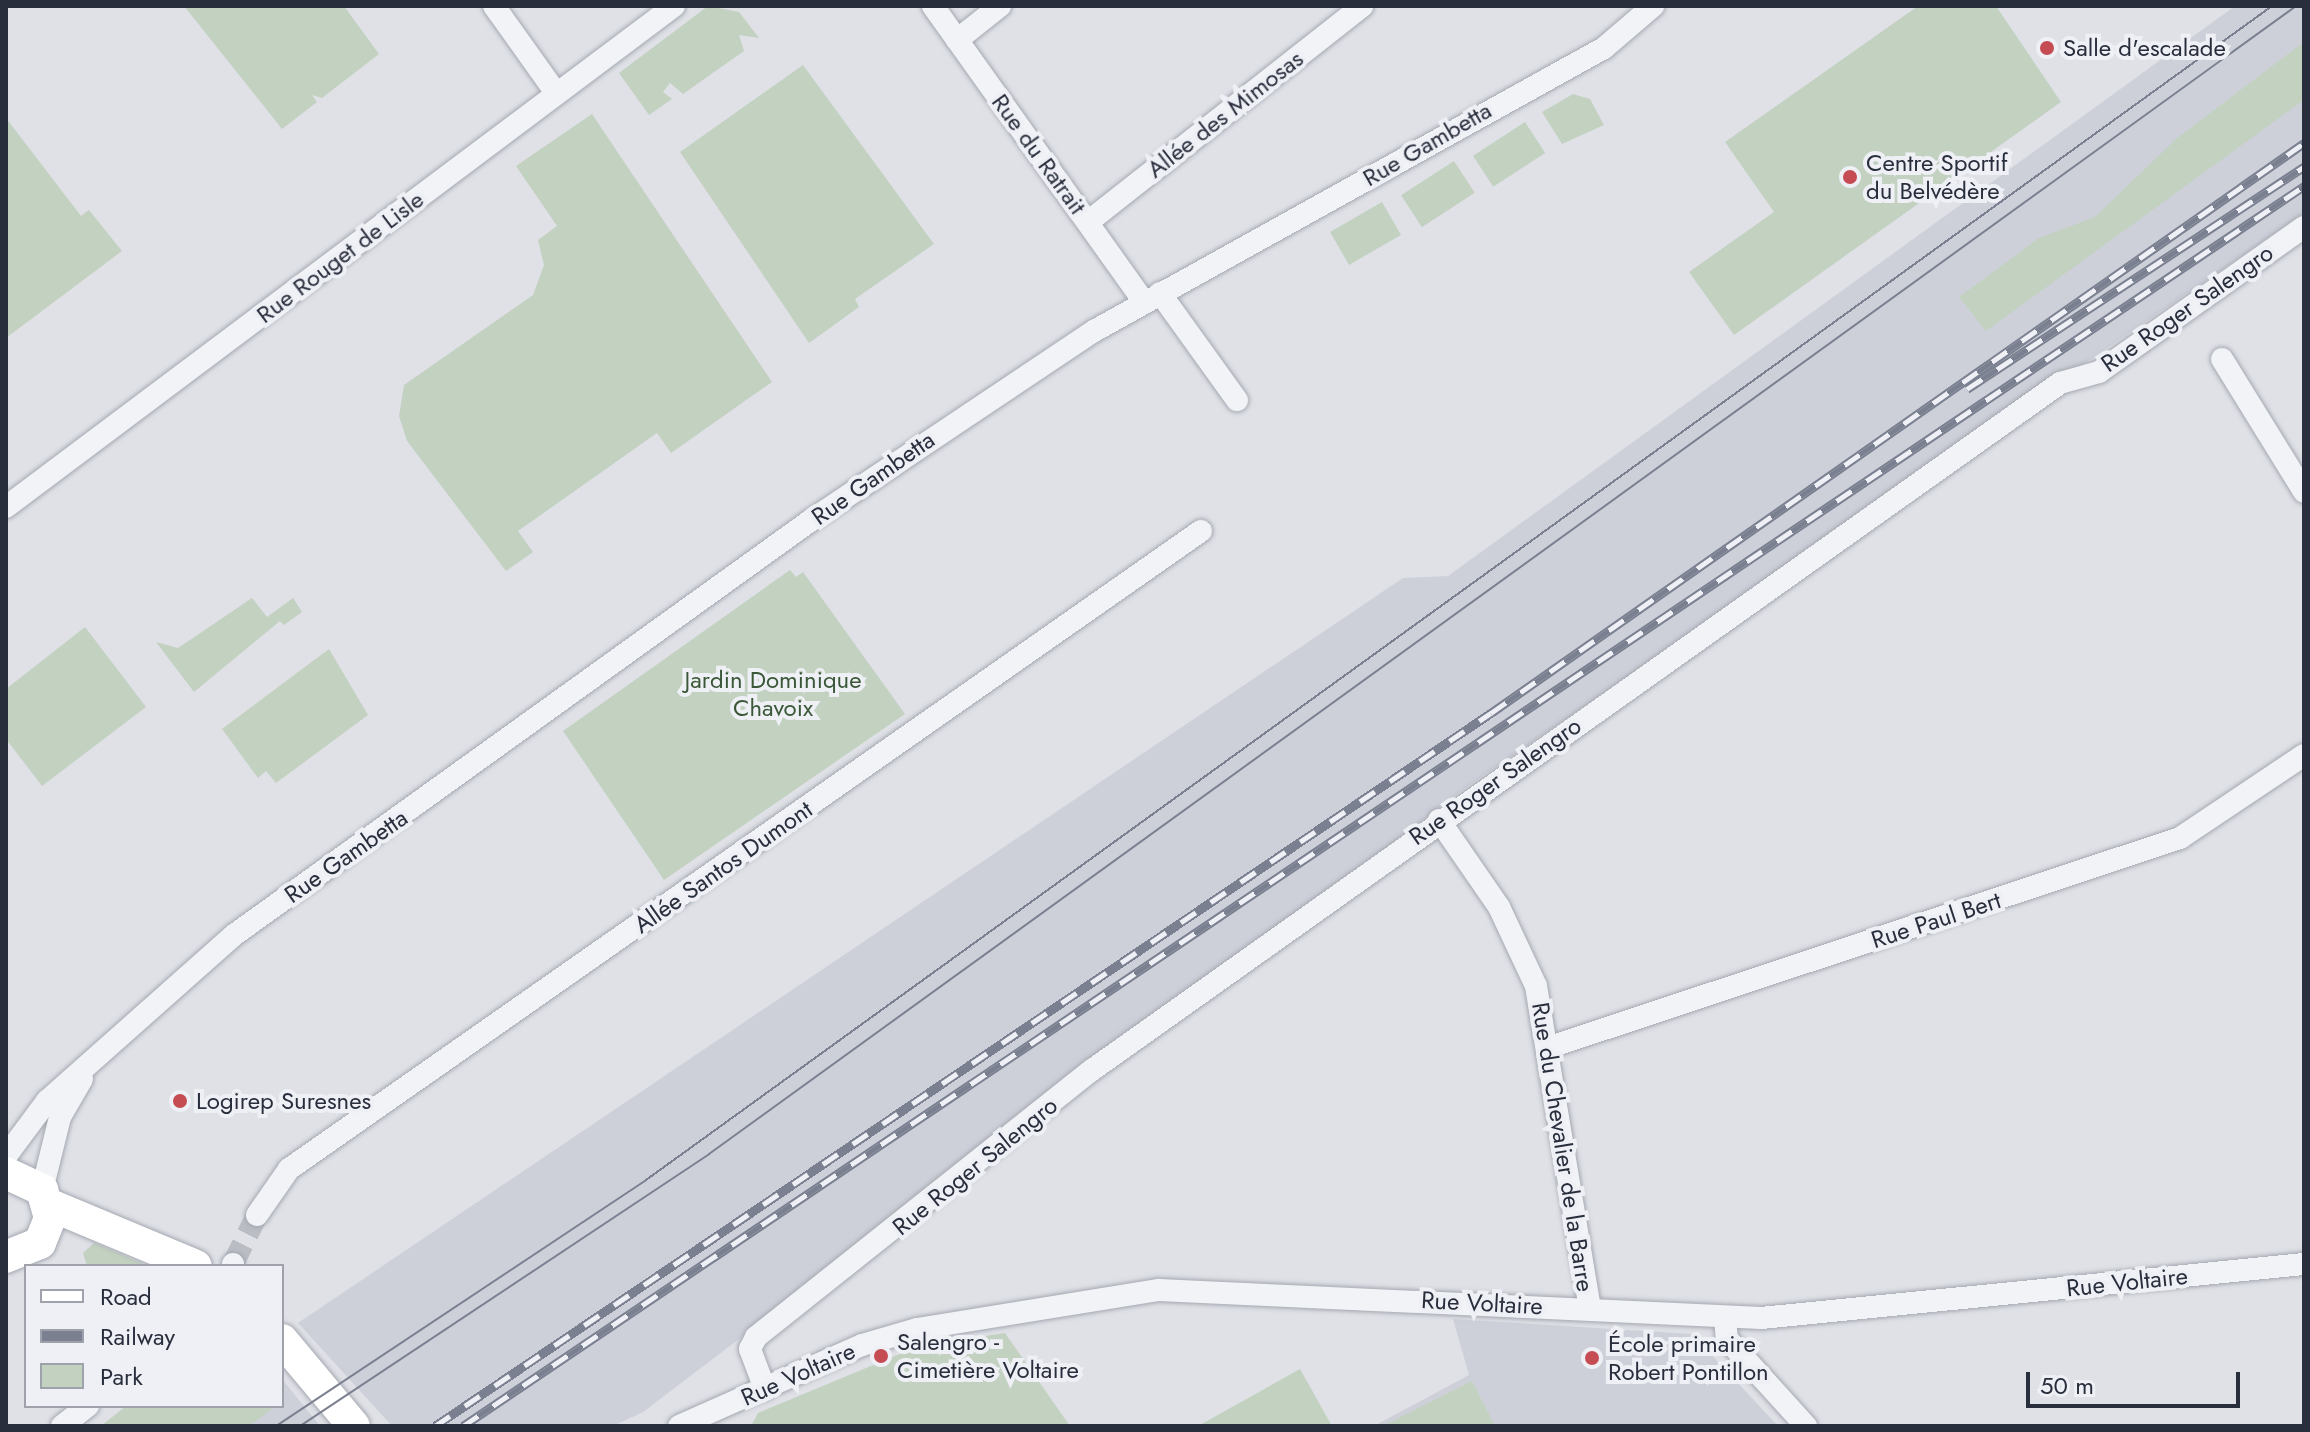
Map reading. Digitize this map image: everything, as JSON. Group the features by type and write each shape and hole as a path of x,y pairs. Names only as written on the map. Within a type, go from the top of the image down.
{"street":[{"path":"494,6 556,93"},
{"name":"Rue Rouget de Lisle","path":"6,507 674,6"},
{"name":"Rue du Ratrait","path":"933,6 1088,222 1237,400"},
{"path":"957,40 1000,6"},
{"name":"Allée des Mimosas","path":"1088,222 1362,6"},
{"name":"Rue Gambetta","path":"6,1156 47,1101 136,1018 234,935 810,521 998,390 1152,298 1604,48 1653,6"},
{"name":"Rue Roger Salengro","path":"765,1389 750,1349 756,1337 1092,1070 1439,820 2060,383 2099,372 2304,227"},
{"path":"2222,359 2304,492"},
{"name":"Allée Santos Dumont","path":"257,1215 289,1169 1201,531"},
{"name":"Rue Paul Bert","path":"1550,1047 2180,838 2304,755"},
{"name":"Rue du Chevalier de la Barre","path":"1439,820 1524,952 1550,1047 1590,1309"},
{"name":"Rue Gambetta","path":"45,1197 74,1089 136,1018"},
{"path":"6,1173 45,1197 192,1264"},
{"path":"11,1257 47,1231 45,1197"},
{"path":"11,1257 44,1264"},
{"name":"Rue Voltaire","path":"679,1426 917,1329 1159,1290 1725,1318 2304,1264"},
{"path":"1725,1318 1727,1339 1806,1426"},
{"path":"285,1345 354,1426"},
{"path":"62,1426 85,1408"}],"shaded area":[{"path":"2235,6 2304,6 2304,213 1462,790 643,1412 613,1426 392,1426 298,1323 1403,578 1448,576"},
{"name":"École primaire Robert Pontillon","path":"1453,1319 1692,1334 1778,1426 1374,1426 1469,1375"},
{"path":"284,1381 320,1426 143,1426 170,1408 284,1408"}],"green space":[{"path":"184,6 344,6 379,54 322,98 312,95 317,102 282,129"},
{"path":"708,6 739,12 759,38 739,35 744,51 683,94 670,83 663,92 672,99 649,115 619,73"},
{"name":"Centre Sportif du Belvédère","path":"1918,6 1996,6 2061,102 1734,335 1689,272 1774,212 1725,142"},
{"path":"2304,42 2304,100 1986,331 1959,297 2039,238 2095,217 2177,138"},
{"path":"803,65 934,244 855,299 859,307 809,343 680,152"},
{"path":"1573,94 1590,99 1604,125 1562,144 1542,112"},
{"path":"592,114 772,382 671,453 657,433 518,531 533,552 506,571 407,441 399,416 404,385 533,295 544,265 538,240 557,226 516,166"},
{"path":"6,118 81,216 89,210 122,251 6,338"},
{"path":"1525,122 1545,153 1493,187 1473,156"},
{"path":"1454,161 1475,193 1422,227 1401,195"},
{"path":"1382,202 1401,235 1349,265 1330,232"},
{"name":"Jardin Dominique Chavoix","path":"790,570 796,577 803,572 905,714 664,880 563,731"},
{"path":"252,598 267,617 293,598 302,612 284,625 280,621 194,692 156,642 178,648"},
{"path":"85,627 146,707 42,786 6,739 6,689"},
{"path":"329,649 368,715 276,783 266,771 258,778 222,729"},
{"path":"94,1243 143,1264 86,1264 83,1253"},
{"path":"1005,1333 1070,1426 751,1426 758,1413 919,1346"},
{"path":"1300,1369 1332,1426 1198,1426"},
{"path":"1472,1381 1495,1426 1383,1426"},
{"path":"124,1408 273,1408 249,1426 101,1426"}],"tunnel":[{"path":"233,1264 257,1215"}],"tram line":[{"path":"276,1426 646,1180 2272,6"},
{"path":"300,1426 709,1154 2296,6"}],"railway":[{"path":"435,1426 1491,713 2304,143"},
{"path":"1967,389 2304,167"},
{"path":"463,1426 2304,186"}],"place":[{"name":"Salle d'escalade","path":"2047,48"},
{"name":"Centre Sportif du Belvédère","path":"1850,177"},
{"name":"Logirep Suresnes","path":"180,1101"},
{"name":"Salengro - Cimetière Voltaire","path":"881,1356"},
{"name":"École primaire Robert Pontillon","path":"1592,1358"}]}
